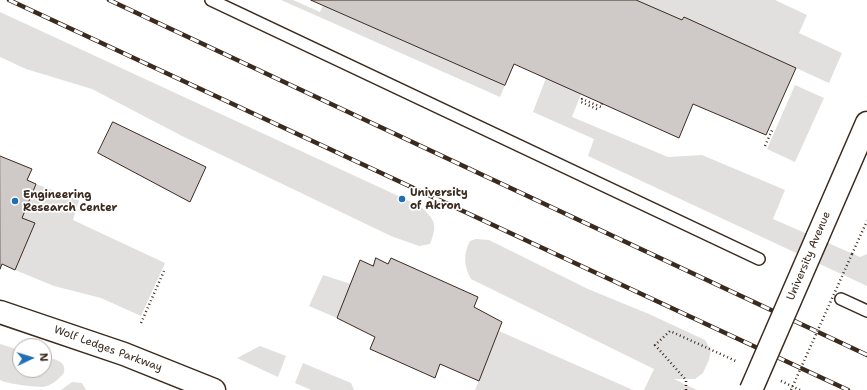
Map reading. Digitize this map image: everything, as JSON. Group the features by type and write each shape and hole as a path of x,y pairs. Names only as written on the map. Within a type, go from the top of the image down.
{"main road":[{"name":"University Avenue","path":"751,390 867,123"},
{"name":"Wolf Ledges Parkway","path":"0,312 124,354 214,390"}],"lane":[{"path":"211,0 759,259"},
{"path":"841,299 867,311"}],"path":[{"path":"597,109 581,102 582,99 601,107 602,103"},
{"path":"765,146 773,128"},
{"path":"790,390 867,221"},
{"path":"141,323 164,271"},
{"path":"670,331 655,345 686,380 686,390"}],"shaded area":[{"path":"281,0 293,0 320,12 324,3 336,11 505,85 500,97"},
{"path":"636,0 775,0 807,15 799,33 842,53 829,83 684,17 669,53 658,10"},
{"path":"0,12 420,206 429,215 434,223 434,232 430,244 419,246 391,236 182,136 92,89 26,69 0,57"},
{"path":"546,78 581,94 572,117 668,157 702,155 785,190 773,219 860,257 867,254 867,286 588,156 594,139 533,112"},
{"path":"795,85 824,98 795,162 767,149"},
{"path":"36,184 79,200 73,220 165,263 141,316 101,298 54,286 15,270 35,224 22,218"},
{"path":"476,239 489,240 588,289 649,314 705,340 711,350 709,360 703,373 695,379 674,379 697,390 644,390 654,369 471,279 467,270 465,256 470,241"},
{"path":"323,275 351,284 337,318 309,306"},
{"path":"499,331 633,390 475,390"},
{"path":"0,344 12,348 12,378 52,378 52,359 61,363 64,369 64,373 60,378 43,387 15,384 0,380"},
{"path":"260,346 286,356 278,377 237,358"},
{"path":"303,363 351,383 354,390 311,390 295,383"},
{"path":"72,382 82,383 86,390 61,390"}],"building":[{"path":"311,0 636,0 682,20 684,17 796,68 766,135 693,104 679,138 514,64 505,85"},
{"path":"113,122 206,167 190,202 98,153"},
{"name":"Engineering Research Center","path":"0,156 32,169 27,180 36,184 22,218 35,223 15,270 2,264 0,269"},
{"path":"376,258 388,264 391,258 478,297 474,307 502,322 479,381 440,364 435,378 370,349 375,337 337,318 360,260 373,266"}],"railway":[{"path":"9,0 848,390"},
{"path":"109,0 867,355"}],"place":[{"name":"University of Akron","path":"402,199"},
{"name":"Engineering Research Center","path":"15,201"}]}
